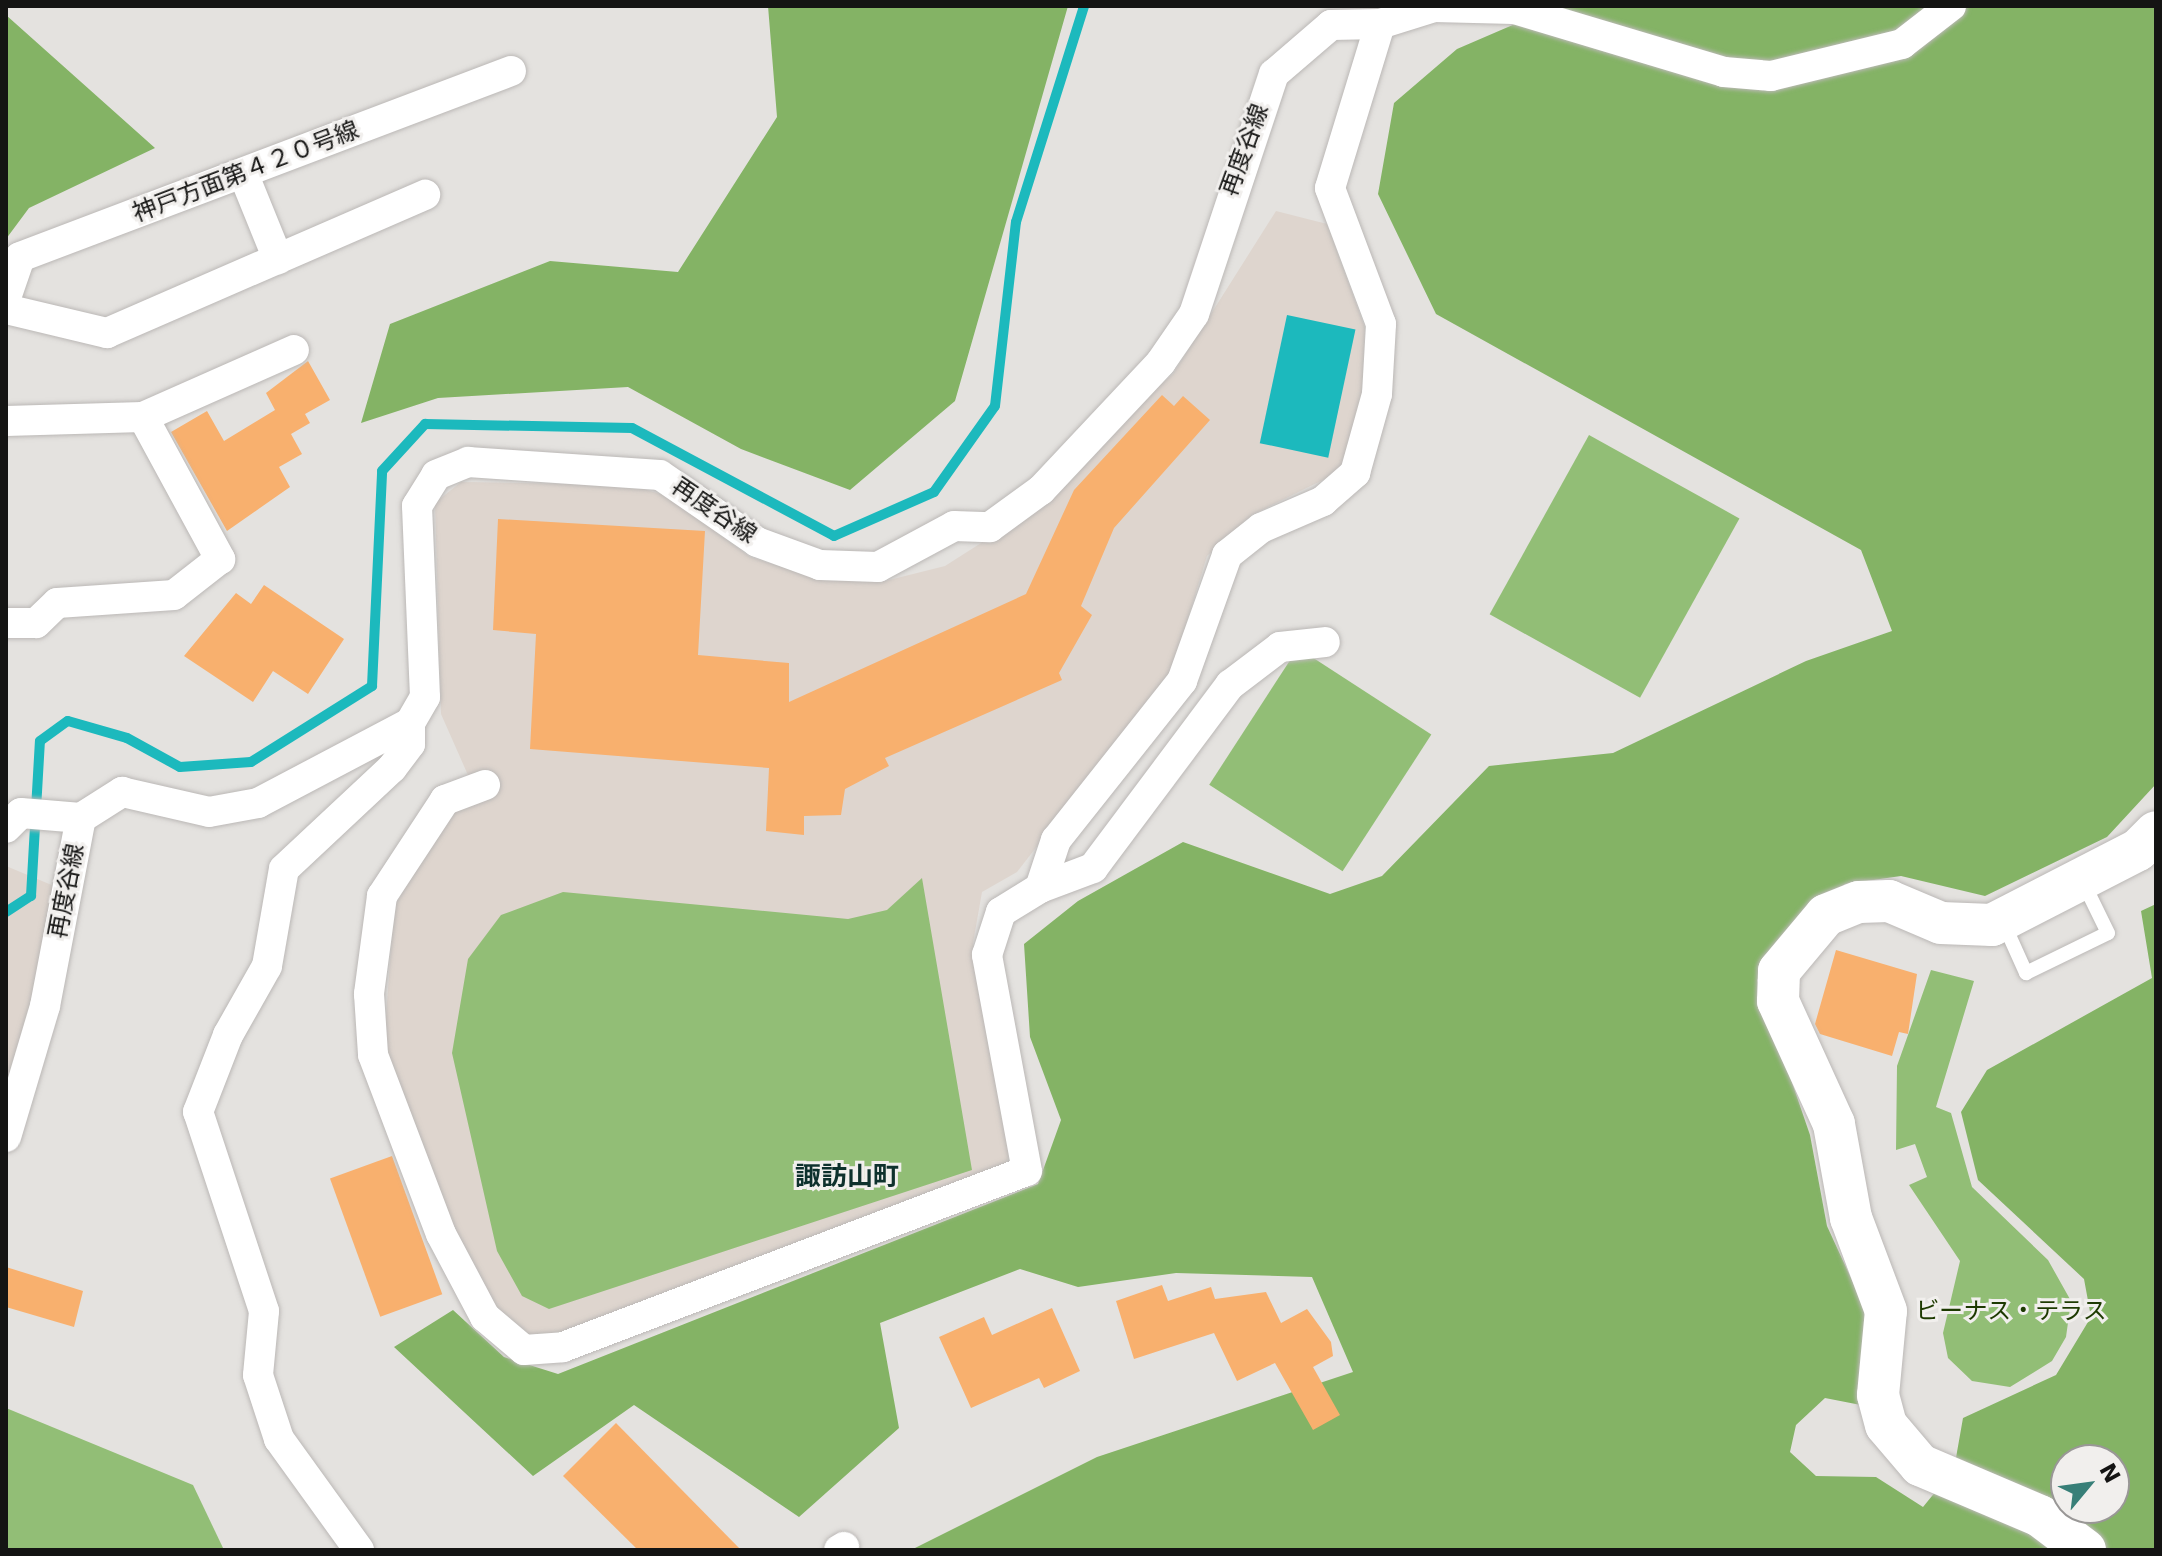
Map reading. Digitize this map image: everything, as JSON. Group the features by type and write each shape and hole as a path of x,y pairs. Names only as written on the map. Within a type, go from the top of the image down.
{"street":[{"name":"再度谷線","path":"6,1137 45,1006 66,814 122,792 209,812 258,803 410,723 425,697 417,506 436,475 468,462 660,475 757,542 820,565 878,567 954,526 990,527 1041,490 1161,362 1194,314 1274,74 1331,25 1380,24 1434,7 1514,9 1724,72 1771,76 1902,44 1951,6"},
{"path":"1040,888 1056,840 1182,681 1227,555 1261,528 1323,501 1355,473 1377,394 1381,324 1330,188 1380,24"},
{"name":"神戸方面第４２０号線","path":"6,298 20,257 511,71"},
{"path":"243,173 278,259"},
{"path":"6,309 107,333 425,195"},
{"path":"6,421 143,417 294,350"},
{"path":"6,623 36,623 57,603 174,595 220,559 143,417"},
{"path":"485,785 445,800 382,896 369,994 373,1055 441,1234 485,1317 524,1350 563,1347 1027,1171 987,955 1001,912 1040,888 1093,868 1230,685 1280,647 1325,642"},
{"path":"359,1550 279,1439 258,1375 264,1311 198,1112 228,1035 267,966 284,869 392,768 410,744 410,723"},
{"path":"14,820 66,814"},
{"path":"2085,1550 2040,1516 1920,1465 1886,1425 1878,1395 1886,1311 1851,1218 1834,1124 1778,1001 1779,971 1797,941 1826,915 1859,902 1889,901 1941,923 2002,920 2082,880 2156,832"}],"lane":[{"path":"2002,920 2026,973 2108,933 2082,880"}],"shaded area":[{"path":"1276,211 1327,224 1365,328 1362,396 1343,470 1252,515 1207,556 1171,674 1017,872 982,892 973,943 1013,1142 1006,1164 554,1338 525,1334 493,1307 451,1229 384,1044 394,907 449,813 479,800 441,714 435,503 461,482 630,485 670,497 750,557 818,578 881,582 945,566 1047,501 1095,442 1173,374"},
{"path":"6,866 54,886 18,1075 6,1100"}],"green space":[{"path":"768,6 1068,6 955,401 850,490 741,449 628,387 438,398 361,423 390,324 550,261 678,272 777,117"},
{"path":"1557,6 2156,6 2156,784 2107,837 1985,896 1901,876 1845,884 1791,928 1757,980 1810,1135 1827,1226 1868,1315 1871,1407 1825,1398 1796,1425 1790,1452 1816,1476 1876,1477 1923,1507 1954,1469 1963,1418 2056,1375 2091,1317 2084,1279 1978,1180 1961,1112 1987,1070 2152,978 2141,911 2156,904 2156,1550 911,1550 1097,1457 1353,1372 1312,1277 1176,1273 1078,1287 1020,1269 880,1323 899,1428 799,1517 634,1405 533,1476 394,1347 453,1310 504,1357 558,1374 1038,1184 1061,1120 1030,1037 1024,944 1078,901 1183,842 1330,894 1382,876 1489,766 1613,753 1806,661 1892,631 1861,550 1436,314 1378,194 1394,103 1457,49"},
{"path":"6,15 155,148 29,208 6,239"},
{"path":"1589,435 1739,518 1640,698 1490,614"},
{"path":"1298,648 1431,735 1343,871 1209,785"},
{"path":"922,878 972,1170 549,1309 522,1296 497,1251 452,1053 468,959 501,915 563,892 848,919 887,910"},
{"name":"ビーナス・テラス","path":"1931,970 1974,981 1936,1107 1951,1113 1972,1187 2048,1260 2071,1301 2066,1337 2052,1361 2010,1387 1972,1381 1948,1358 1943,1333 1960,1261 1909,1185 1927,1177 1915,1144 1896,1150 1897,1066"},
{"path":"6,1408 193,1485 224,1550 6,1550"}],"water":[{"path":"1287,315 1355,330 1328,458 1260,443"}],"building":[{"path":"308,361 330,400 305,414 310,423 291,434 302,454 279,467 290,487 227,531 171,432 207,411 224,441 275,410 266,393"},
{"path":"1162,395 1174,406 1183,396 1210,420 1114,528 1081,606 1092,615 1059,673 1062,680 885,758 889,766 845,789 841,815 804,816 804,835 766,831 769,768 530,749 536,634 493,630 498,519 705,531 698,655 789,663 789,702 1026,594 1074,490"},
{"path":"264,585 344,639 308,694 273,671 253,702 184,656 236,593 251,604"},
{"path":"1836,950 1917,974 1908,1034 1899,1032 1892,1056 1820,1034 1815,1024"},
{"path":"392,1156 442,1294 380,1317 330,1179"},
{"path":"6,1267 83,1291 74,1327 6,1307"},
{"path":"1162,1285 1168,1301 1211,1287 1215,1299 1266,1292 1281,1323 1307,1309 1331,1342 1333,1356 1313,1367 1340,1415 1313,1430 1275,1363 1237,1381 1214,1333 1134,1359 1116,1301"},
{"path":"1052,1308 1080,1371 1044,1388 1039,1378 971,1408 939,1337 984,1317 992,1335"},
{"path":"616,1423 741,1550 638,1550 563,1476"}],"waterway":[{"path":"6,912 31,896 40,741 68,721 127,738 180,767 251,762 372,686 382,471 425,424 632,428 834,536 934,492 995,406 1016,222 1084,6"}],"district":[{"name":"諏訪山町","path":"847,1177"}]}
